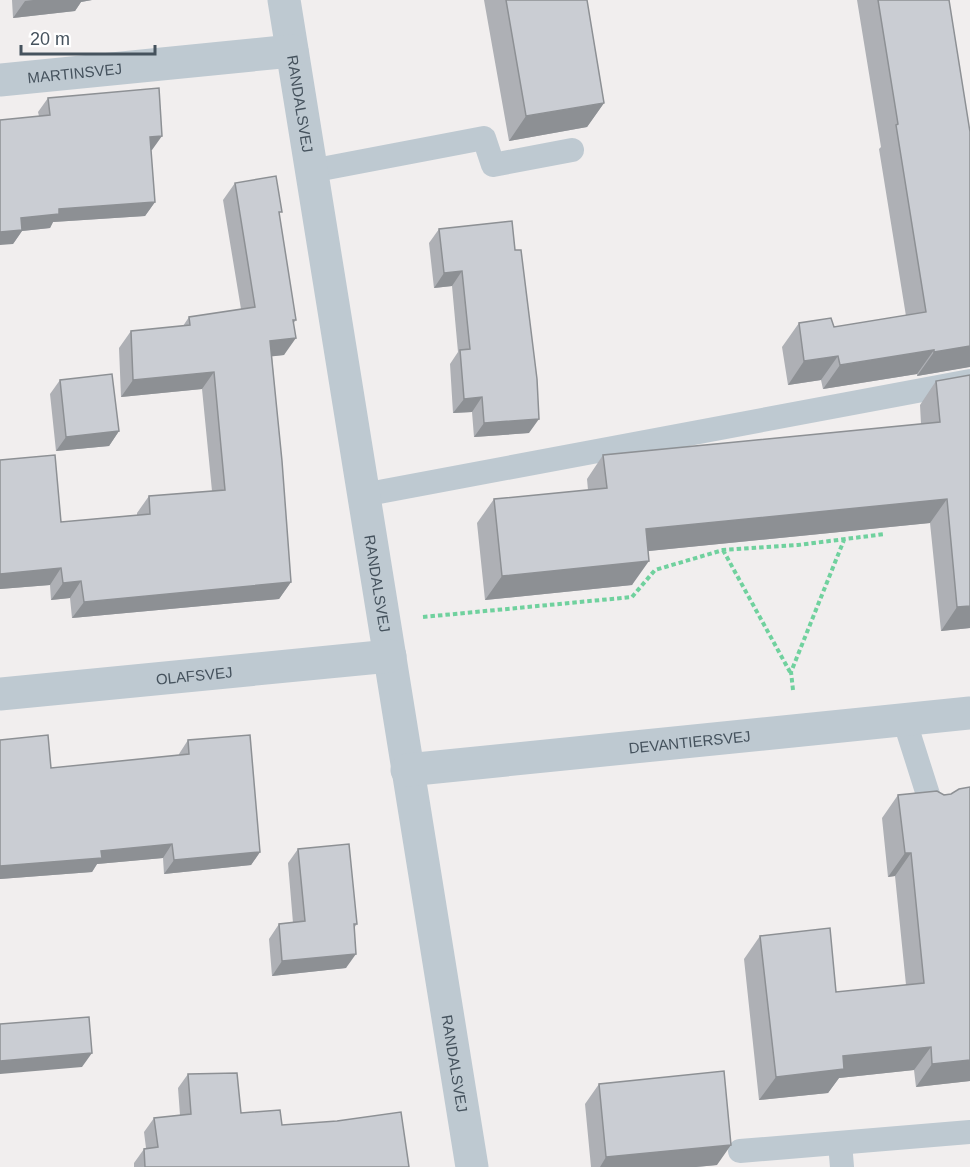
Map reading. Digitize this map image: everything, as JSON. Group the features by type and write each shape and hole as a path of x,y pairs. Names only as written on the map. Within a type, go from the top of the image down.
{"street":[{"name":"RANDALSVEJ","path":"284,0 472,1167"},
{"name":"MARTINSVEJ","path":"0,80 292,51"},
{"name":"OLAFSVEJ","path":"0,694 390,656"},
{"name":"DEVANTIERSVEJ","path":"407,770 970,713"}],"lane":[{"path":"311,171 484,138 493,165 572,150"},
{"path":"363,495 970,381"},
{"path":"904,719 931,804"},
{"path":"740,1151 970,1132"},
{"path":"840,1143 842,1167"}],"path":[{"path":"384,621 632,597 655,570 723,550 798,545 885,534"},
{"path":"791,672 845,539"},
{"path":"723,550 791,672 798,730"}],"building":[{"path":"506,0 587,0 604,103 526,116"},
{"path":"878,0 949,0 970,132 970,346 840,365 838,356 804,361 799,323 831,318 834,327 926,312"},
{"path":"159,88 162,136 150,137 155,202 59,209 59,214 21,218 22,230 0,232 0,120 50,115 48,98"},
{"path":"276,176 282,212 279,212 296,320 293,320 296,338 270,341 291,582 84,602 81,581 63,583 61,568 0,574 0,460 55,455 61,522 150,514 149,496 225,490 214,372 133,380 131,331 190,325 189,317 255,307 235,183"},
{"path":"512,221 515,250 521,250 537,379 539,419 484,423 482,397 464,399 460,350 470,349 462,271 444,273 439,229"},
{"path":"112,374 119,431 66,437 60,380"},
{"path":"970,375 970,606 957,607 947,499 646,529 649,561 502,576 494,499 607,488 603,455 940,422 936,381"},
{"path":"48,735 51,768 189,754 188,740 250,735 260,852 174,860 172,844 101,851 102,858 0,866 0,740"},
{"path":"970,787 970,1060 932,1064 931,1047 843,1056 844,1069 776,1077 760,936 830,928 836,992 924,983 911,853 905,853 898,795 937,791 944,795"},
{"path":"349,844 357,924 354,924 356,954 282,961 279,924 305,921 298,849"},
{"path":"89,1017 92,1053 0,1061 0,1024"},
{"path":"724,1071 731,1145 606,1157 599,1084"},
{"path":"237,1073 241,1113 280,1110 282,1125 337,1121 401,1112 409,1167 145,1167 144,1149 158,1147 154,1118 191,1114 188,1074"}]}
